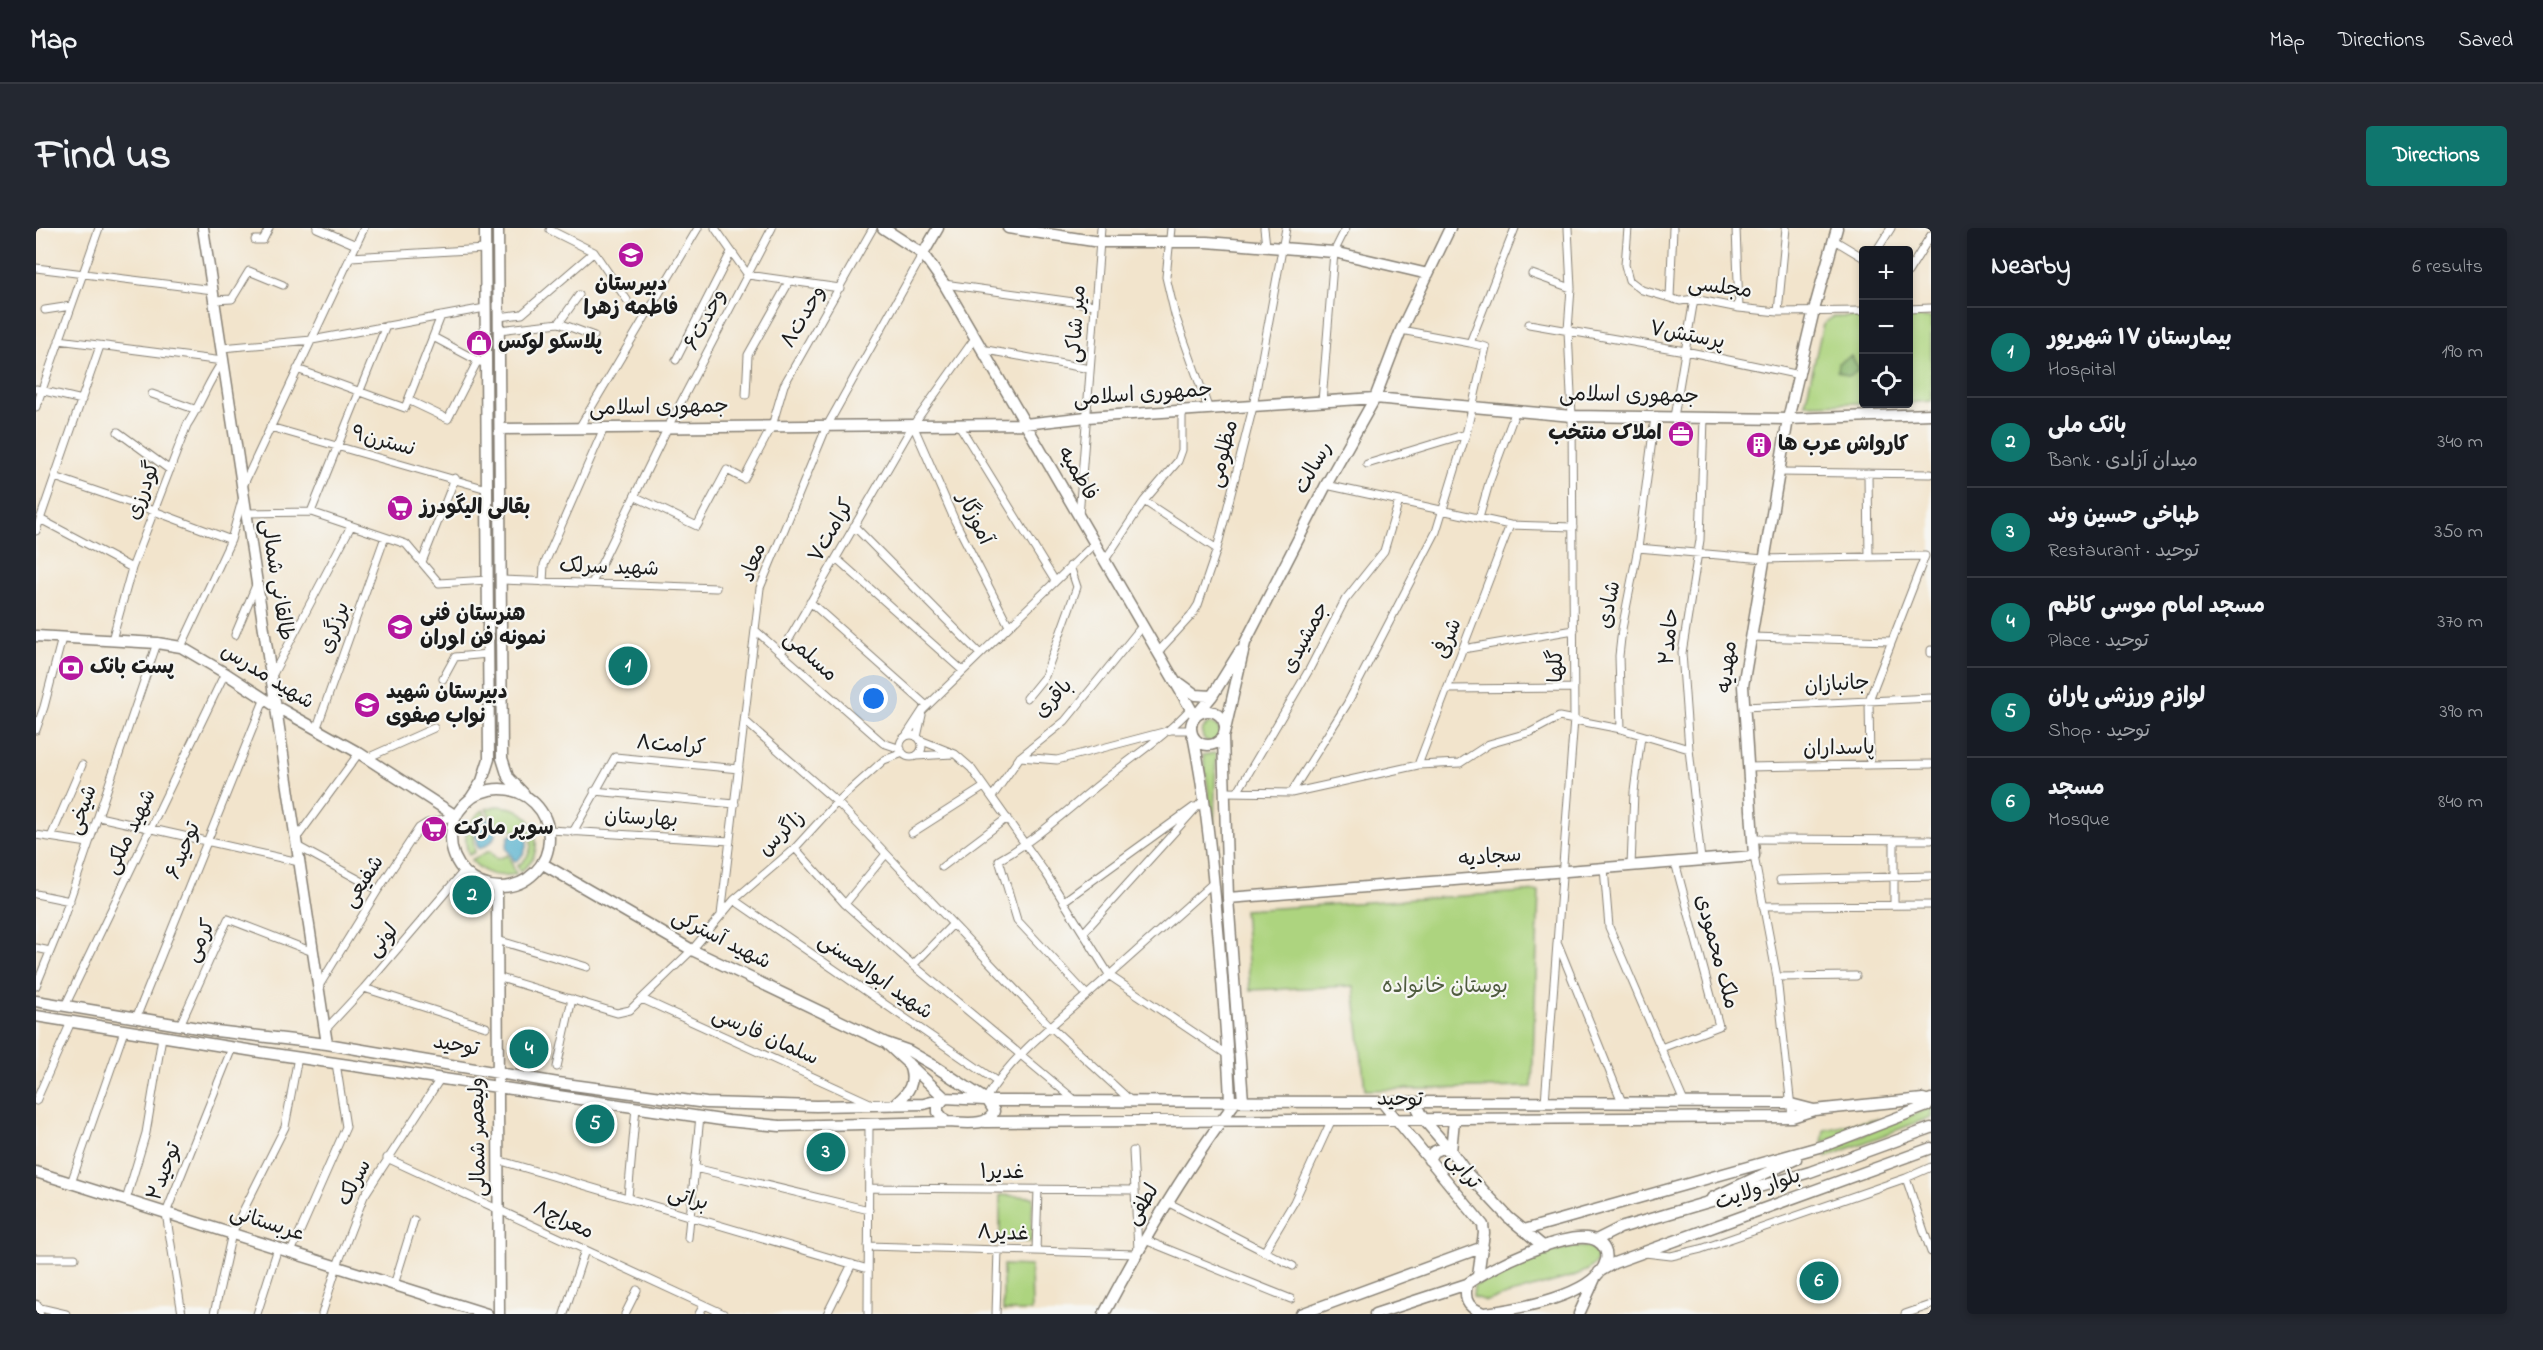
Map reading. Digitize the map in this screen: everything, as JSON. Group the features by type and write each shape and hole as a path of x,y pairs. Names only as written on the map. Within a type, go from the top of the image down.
{"main road":[{"name":"طالقانی شمالی","path":"203,228 327,1044"},
{"path":"485,228 482,364 487,489 489,759 482,781 456,816 451,831 451,846 455,860 464,872 484,886 497,888 510,887 524,882 535,874 543,864 549,847 550,830 540,810 508,777 502,758 498,228"},
{"path":"884,228 923,254 937,229"},
{"path":"1008,228 1042,231 1100,242 1266,246 1334,252 1428,274"},
{"name":"رسالت","path":"1236,1101 1224,733 1245,643 1326,485 1375,398 1401,330 1450,228"},
{"name":"مهدیه","path":"1754,856 1743,686 1788,419 1814,310 1837,228"},
{"name":"فاطمیه","path":"923,254 944,284 1195,712"},
{"name":"جمهوری اسلامی","path":"500,429 1025,424 1087,417 1375,398 1572,416 1788,419 1931,414"},
{"name":"شهید مدرس","path":"36,636 157,643 181,647 225,672 277,707 363,756 456,816"},
{"path":"1236,1101 1229,1056 1205,798 1192,735 1195,712 1212,696 1245,643"},
{"path":"1169,670 1185,689 1196,695 1212,696"},
{"path":"1192,735 1209,746 1219,741 1224,733 1223,720 1217,713 1195,712"},
{"path":"471,798 494,789 509,789 524,794"},
{"name":"سجادیه","path":"1228,898 1754,856"},
{"name":"شهید آسترکی","path":"543,864 692,950 886,1043"},
{"name":"ولیعصر شمالی","path":"497,888 499,1314"},
{"name":"توحید","path":"36,1001 180,1025 327,1044 498,1073 706,1103 894,1105 924,1104 944,1099 987,1101 1684,1102 1792,1104 1814,1110"},
{"name":"توحید","path":"36,1016 440,1079 745,1123 780,1126 946,1122 1792,1117 1814,1110 1930,1100"},
{"path":"886,1043 907,1060 944,1099 938,1106 938,1112 946,1122"},
{"path":"886,1043 909,1051 987,1101 993,1106 993,1115 984,1122"},
{"path":"894,1105 905,1096 912,1085 913,1073 907,1060"},
{"path":"1679,1213 1826,1145 1927,1106 1930,1100"},
{"name":"لطفی","path":"1104,1314 1167,1202 1236,1101"},
{"name":"ترابی","path":"1382,1102 1482,1225 1485,1233 1478,1276"},
{"name":"ترابی","path":"1414,1102 1424,1120 1451,1150 1467,1173 1508,1217 1544,1247"},
{"path":"743,1105 745,1123"},
{"path":"1429,1160 1433,1152 1442,1148 1451,1150 1454,1120"},
{"name":"بلوار ولایت","path":"1596,1240 1620,1228 1679,1213 1810,1172 1931,1128"},
{"path":"1524,1230 1826,1145"},
{"name":"بلوار ولایت","path":"1481,1313 1524,1307 1554,1298 1579,1287 1614,1263 1931,1148"},
{"name":"عربستانی","path":"36,1172 487,1314"},
{"path":"1375,1314 1467,1284 1512,1258 1578,1237 1601,1243 1607,1257 1579,1314"},
{"path":"1301,1314 1483,1247"},
{"path":"1467,1284 1465,1293 1467,1300 1481,1313"},
{"path":"36,1307 38,1314"},
{"path":"1461,1314 1481,1313"}],"street":[{"path":"36,407 39,389 60,340 99,228"},
{"path":"255,240 264,240 269,228"},
{"path":"316,228 356,245"},
{"path":"181,647 231,540 243,491 270,427 364,228"},
{"path":"498,228 506,228"},
{"path":"579,428 698,228"},
{"path":"715,228 748,275 840,288"},
{"name":"وحدت۶","path":"592,584 668,427 772,228"},
{"name":"وحدت۸","path":"636,497 697,526 727,470 744,479 772,426 784,385 873,228"},
{"name":"میر شاکی","path":"1079,516 1101,228"},
{"path":"1171,228 1166,277 1175,315 1209,410"},
{"path":"1264,228 1266,246"},
{"name":"مظلومی","path":"1158,652 1198,605 1217,549 1253,407 1286,228"},
{"path":"1322,402 1334,252 1346,228"},
{"path":"1470,343 1515,228"},
{"name":"گلها","path":"1545,1102 1574,719 1572,416 1568,330 1571,288 1568,228"},
{"name":"مجلسی","path":"1628,228 1625,265 1629,280 1642,290 1680,301 1694,299 1739,308 1778,312 1859,311"},
{"path":"1670,298 1673,228"},
{"path":"1736,228 1739,308"},
{"path":"1778,312 1786,228"},
{"path":"1880,246 1891,228"},
{"path":"550,230 594,252 627,300"},
{"path":"1913,264 1931,235"},
{"path":"1834,240 1859,256"},
{"path":"351,257 485,249"},
{"path":"499,316 522,314 594,252"},
{"path":"676,360 731,252"},
{"name":"معاد","path":"721,915 760,588 827,426 923,254"},
{"path":"36,268 83,273 232,299 249,271 283,285"},
{"path":"1533,273 1571,288"},
{"path":"746,395 748,355 789,282"},
{"path":"944,284 1095,305"},
{"path":"559,323 579,295"},
{"path":"1674,417 1694,299"},
{"path":"45,310 71,306"},
{"path":"222,348 312,340 485,308"},
{"path":"1913,309 1931,308"},
{"path":"297,369 405,408 435,338 441,316"},
{"path":"499,330 559,323 594,336"},
{"name":"پرستش۷","path":"1528,324 1685,351 1800,375"},
{"path":"311,512 386,326"},
{"path":"1291,794 1347,704 1436,532 1473,406 1485,347 1401,330"},
{"path":"408,400 448,418 482,364 435,338"},
{"name":"کرامت۷","path":"781,653 913,425 975,338"},
{"path":"60,340 223,361"},
{"path":"36,531 100,346"},
{"path":"981,349 1090,369"},
{"name":"گودرزی","path":"112,640 132,567 187,425 197,410 210,378 223,361"},
{"path":"39,389 82,400"},
{"path":"152,394 197,410"},
{"path":"1479,518 1488,483 1515,410"},
{"path":"1105,561 1144,501 1178,461 1182,450 1182,412"},
{"name":"شادی","path":"1621,729 1619,656 1638,548 1655,417"},
{"name":"حامد۲","path":"1701,860 1689,749 1682,653 1700,540 1704,418"},
{"name":"آموزگار","path":"913,425 955,521 1009,626"},
{"path":"959,425 1055,581"},
{"name":"نسترن۹","path":"270,427 487,489"},
{"path":"543,582 544,565 604,428"},
{"path":"118,432 170,470"},
{"path":"1367,464 1466,434"},
{"path":"1779,472 1931,474"},
{"path":"1868,473 1869,557"},
{"path":"55,477 231,540"},
{"path":"422,562 455,478"},
{"path":"1326,485 1510,525 1573,527"},
{"path":"1144,501 1217,549"},
{"name":"جمشیدی","path":"1238,791 1309,670 1345,600 1384,551 1399,501"},
{"path":"246,513 311,512 406,544 439,583 488,580"},
{"path":"40,519 132,567"},
{"name":"شرفی","path":"1418,765 1510,525"},
{"path":"271,678 351,526"},
{"path":"854,526 980,654"},
{"name":"برزگری","path":"316,730 385,537"},
{"path":"955,754 914,756 902,751 902,741 925,708 1095,543"},
{"path":"1638,548 1764,559 1925,556 1869,700 1870,765"},
{"path":"836,558 963,671"},
{"path":"1027,699 1045,676 1077,587 1071,566"},
{"name":"شهید سرلک","path":"501,580 716,588"},
{"path":"235,635 257,583"},
{"path":"810,602 925,708"},
{"name":"باقری","path":"992,797 1020,757 1065,721 1143,625"},
{"name":"مسلمی","path":"755,630 883,743 902,751"},
{"path":"1463,650 1574,630"},
{"path":"1751,637 1891,640"},
{"path":"36,730 62,638"},
{"name":"شیخی","path":"36,986 70,901 157,643"},
{"path":"443,679 455,657 488,654"},
{"name":"شهید ملکی","path":"65,1006 225,672"},
{"path":"1447,689 1574,688"},
{"name":"توحید۶","path":"136,1018 265,698"},
{"name":"جانبازان","path":"1744,707 1931,698"},
{"path":"914,756 921,750 918,738 925,708"},
{"path":"1087,995 1017,920 999,860 1026,845 1103,780 1195,712"},
{"path":"1225,792 1291,794 1418,765 1460,763 1489,744 1531,732 1559,717 1621,729 1689,749"},
{"path":"744,720 837,802 1050,1026 1131,1101"},
{"path":"378,890 296,842 363,756 434,728"},
{"path":"1020,757 1057,760 1171,730 1192,735"},
{"path":"906,736 918,738 955,754 971,768 1064,901 1110,976 1229,1056"},
{"path":"1631,866 1634,792 1641,736"},
{"name":"زاگرس","path":"497,977 617,1013 630,1010 692,950 735,900 795,848 837,802 884,760 902,751"},
{"name":"کرامت۸","path":"573,832 615,757 739,769"},
{"name":"پاسداران","path":"1748,767 1931,764"},
{"path":"51,837 82,765"},
{"path":"912,833 984,787"},
{"path":"594,791 735,804"},
{"path":"1064,901 1205,798"},
{"path":"1084,932 1205,798"},
{"name":"شفیعی","path":"318,988 419,828 456,816"},
{"path":"99,817 299,862"},
{"path":"942,867 1007,818"},
{"name":"بهارستان","path":"550,830 730,841"},
{"path":"36,835 88,843"},
{"path":"1753,839 1931,840"},
{"path":"1894,841 1894,905"},
{"path":"795,848 845,904 1019,1056 1076,1101"},
{"path":"845,904 886,854"},
{"name":"مهدیه","path":"1754,856 1777,977 1792,1117"},
{"name":"ملک محمودی","path":"1661,1048 1719,1026 1675,862"},
{"path":"1604,868 1609,927 1684,1102"},
{"name":"لونی","path":"324,1030 364,988 464,872"},
{"path":"1780,879 1931,876"},
{"path":"987,1101 996,1081 1050,1026 1110,976 1214,882"},
{"path":"36,894 70,901"},
{"name":"شهید ابوالحسنی","path":"735,900 996,1081"},
{"path":"1763,906 1931,905"},
{"name":"کرمی","path":"180,1025 228,919 313,952"},
{"path":"913,965 953,924"},
{"path":"497,940 587,967"},
{"path":"1557,942 1622,1102"},
{"path":"36,948 50,951"},
{"path":"1777,977 1856,976"},
{"path":"364,988 486,1027"},
{"path":"557,1066 572,999"},
{"name":"سلمان فارسی","path":"642,999 875,1105"},
{"path":"36,1101 71,1022"},
{"path":"71,1183 124,1030"},
{"path":"126,1200 146,1133 162,1037"},
{"name":"توحید۲","path":"182,1314 166,1213 232,1048"},
{"path":"214,1314 232,1233 285,1126 298,1057"},
{"path":"291,1252 346,1127 336,1063"},
{"name":"سرلک","path":"322,1314 336,1266 364,1196 440,1079"},
{"path":"628,1197 636,1107"},
{"path":"688,1238 700,1116"},
{"path":"1264,1252 1294,1202 1332,1119"},
{"path":"868,1314 869,1125"},
{"path":"1133,1151 1140,1248 1291,1299"},
{"name":"معراج۸","path":"387,1158 724,1314"},
{"name":"براتی","path":"498,1160 868,1269"},
{"path":"1643,1253 1671,1256 1701,1249 1906,1178 1931,1167"},
{"path":"695,1168 869,1210"},
{"path":"1906,1178 1931,1252"},
{"name":"غدیر۱","path":"869,1188 1136,1190"},
{"path":"1036,1251 1038,1189"},
{"path":"1167,1202 1293,1266"},
{"path":"394,1284 414,1220"},
{"name":"غدیر۸","path":"868,1246 1036,1251 1140,1248"},
{"path":"257,1314 278,1248"},
{"path":"564,1314 585,1250"},
{"path":"996,1314 998,1250"},
{"path":"36,1258 75,1258"},
{"path":"827,1314 852,1264"},
{"path":"625,1314 637,1290"},
{"path":"699,1314 704,1305"},
{"path":"1905,1314 1931,1305"},
{"path":"36,1307 66,1314"}],"green space":[{"path":"1833,317 1859,317 1859,403 1805,404 1823,324"},
{"path":"1913,317 1931,318 1931,401 1913,403"},
{"path":"1851,356 1859,371 1849,376 1837,371 1838,363"},
{"path":"1207,724 1215,724 1220,729 1218,740 1207,742 1202,737 1202,729"},
{"path":"1216,753 1214,828 1203,755"},
{"path":"496,806 517,810 531,823 514,832 508,824 502,824 497,828 486,809"},
{"path":"483,810 486,816 477,823 473,831 475,852 469,855 466,842 467,830 473,819"},
{"path":"533,828 536,840 535,852 530,863 520,871 517,866 528,855 531,841 529,830"},
{"path":"489,851 497,859 508,855 516,874 503,876 492,874 481,869 471,860"},
{"name":"بوستان خانواده","path":"1539,891 1532,1087 1365,1090 1354,986 1250,990 1244,910"},
{"path":"1931,1107 1931,1117 1827,1157 1825,1150"},
{"path":"1878,1118 1822,1143 1824,1130"},
{"path":"1000,1195 1033,1197 1031,1242 1000,1241"},
{"path":"1571,1247 1590,1247 1598,1256 1596,1263 1588,1270 1571,1277 1486,1301 1473,1297 1474,1286 1497,1273 1533,1258"},
{"path":"1003,1265 1031,1266 1032,1311 1003,1311"}],"water":[{"path":"489,818 496,832 490,843 479,849 476,841 477,832"},
{"path":"526,830 526,848 515,862 506,848 509,836"}],"place":[{"name":"دبیرستان فاطمه زهرا","path":"631,255"},
{"name":"پلاسکو لوکس","path":"479,343"},
{"name":"املاک منتخب","path":"1681,434"},
{"name":"کارواش عرب ها","path":"1759,445"},
{"name":"بقالی الیگودرز","path":"400,508"},
{"name":"هنرستان فنی نمونه فن اوران","path":"400,627"},
{"name":"بیمارستان ۱۷ شهریور","path":"628,666"},
{"name":"پست بانک","path":"71,668"},
{"name":"دبیرستان شهید نواب صفوی","path":"367,705"},
{"name":"سوپر مارکت","path":"434,829"},
{"name":"بانک ملی","path":"472,895"},
{"name":"مسجد امام موسی کاظم","path":"529,1049"},
{"name":"لوازم ورزشی یاران","path":"595,1124"},
{"name":"طباخی حسین وند","path":"826,1152"},
{"name":"مسجد","path":"1819,1281"}]}
